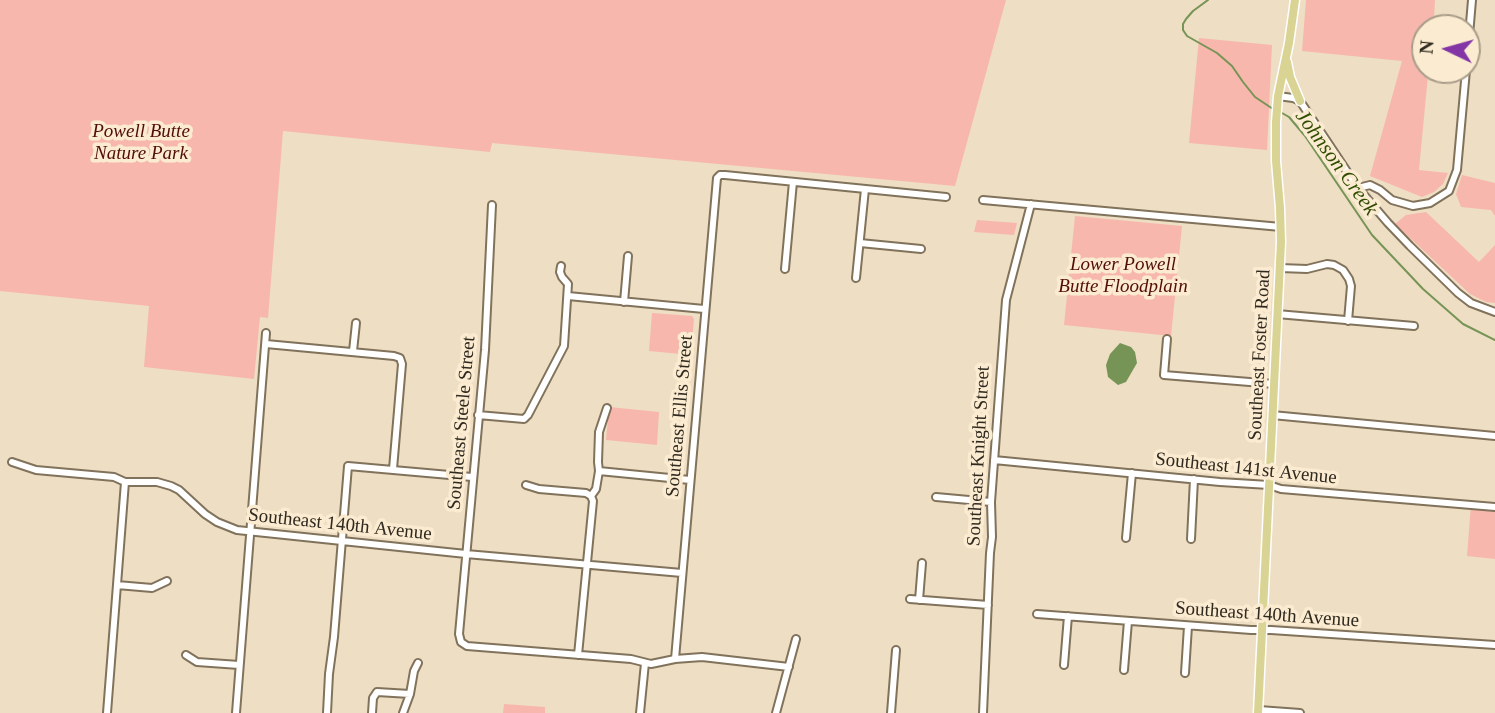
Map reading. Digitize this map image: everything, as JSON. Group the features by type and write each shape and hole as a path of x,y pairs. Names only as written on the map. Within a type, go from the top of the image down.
{"main road":[{"name":"Southeast Foster Road","path":"1259,711 1280,268 1281,227 1276,132 1278,98 1295,0"},
{"path":"1286,55 1290,76 1300,101"}],"street":[{"path":"1358,188 1366,185 1375,187 1392,200 1406,205 1422,205 1437,200 1449,191 1457,170 1465,84"},
{"path":"1278,98 1300,101 1358,188 1388,223 1458,293 1471,303 1495,312"},
{"name":"Southeast Ellis Street","path":"674,659 716,180 718,176 730,175 793,182"},
{"path":"785,269 793,182 946,197"},
{"path":"856,278 865,189"},
{"path":"982,200 1281,227"},
{"name":"Southeast Knight Street","path":"984,713 992,537 991,502 1006,300 1031,204"},
{"name":"Southeast Steele Street","path":"492,205 486,340 459,637 467,646 578,655"},
{"path":"860,243 921,249"},
{"path":"624,302 628,256"},
{"path":"1280,268 1307,269 1327,264 1343,270 1351,286 1348,321"},
{"path":"478,415 524,419 528,415 564,346 568,284 560,272 561,266"},
{"path":"568,296 704,309"},
{"path":"1277,314 1414,326"},
{"path":"353,351 356,323"},
{"path":"236,713 266,333"},
{"path":"1167,339 1164,375 1274,384"},
{"path":"266,344 353,351 401,359 393,469"},
{"path":"591,496 596,489 600,471 599,432 607,408"},
{"path":"1272,415 1495,436"},
{"name":"Southeast 141st Avenue","path":"994,460 1495,507"},
{"name":"Southeast 140th Avenue","path":"12,463 36,470 114,477 125,482 157,482 171,486 217,522 228,528 250,532 682,573"},
{"path":"327,713 348,466 472,477"},
{"path":"600,471 690,480"},
{"path":"1126,538 1132,473"},
{"path":"1191,539 1194,479"},
{"path":"107,713 125,482"},
{"path":"526,485 539,489 586,493 593,501 578,655 654,664 702,657 789,667"},
{"path":"936,497 991,502"},
{"path":"919,600 922,563"},
{"path":"117,585 152,588 167,581"},
{"path":"910,598 988,605"},
{"name":"Southeast 140th Avenue","path":"1037,614 1495,645"},
{"path":"1064,665 1068,616"},
{"path":"1124,670 1128,621"},
{"path":"1185,673 1188,626"},
{"path":"776,713 796,639"},
{"path":"891,713 896,650"},
{"path":"186,655 197,662 239,665"},
{"path":"403,713 418,663"},
{"path":"640,713 645,663"},
{"path":"372,713 373,698 377,692 410,694"},
{"path":"1259,711 1300,713"}],"green space":[{"name":"Powell Butte Nature Park","path":"0,0 1006,0 955,186 492,143 490,152 283,131 268,318 260,317 254,379 144,367 149,306 0,291"},
{"path":"1306,0 1435,0 1434,14 1411,14 1411,84 1427,84 1419,170 1448,173 1443,184 1422,197 1370,176 1402,61 1302,51"},
{"path":"1199,38 1272,45 1267,150 1189,143"},
{"path":"1462,175 1495,183 1495,216 1491,210 1461,207 1456,194"},
{"path":"1426,212 1479,262 1495,245 1495,303 1486,302 1470,294 1395,224 1406,215"},
{"name":"Lower Powell Butte Floodplain","path":"1075,216 1182,226 1171,336 1064,325"},
{"path":"977,220 1017,223 1014,235 974,232"},
{"path":"652,313 692,316 691,355 649,351"},
{"path":"609,407 659,412 657,445 606,440"},
{"path":"1471,505 1495,506 1495,559 1467,556"},
{"path":"504,704 545,707 545,713 503,713"}],"shaded area":[{"path":"1120,343 1131,347 1137,363 1126,382 1118,385 1108,377 1106,365 1110,354"}],"waterway":[{"name":"Johnson Creek","path":"1208,0 1186,19 1183,30 1187,36 1217,53 1232,66 1255,97 1273,109"},
{"name":"Johnson Creek","path":"1282,113 1289,117 1305,136 1372,235 1423,289 1463,324 1495,340"}]}
